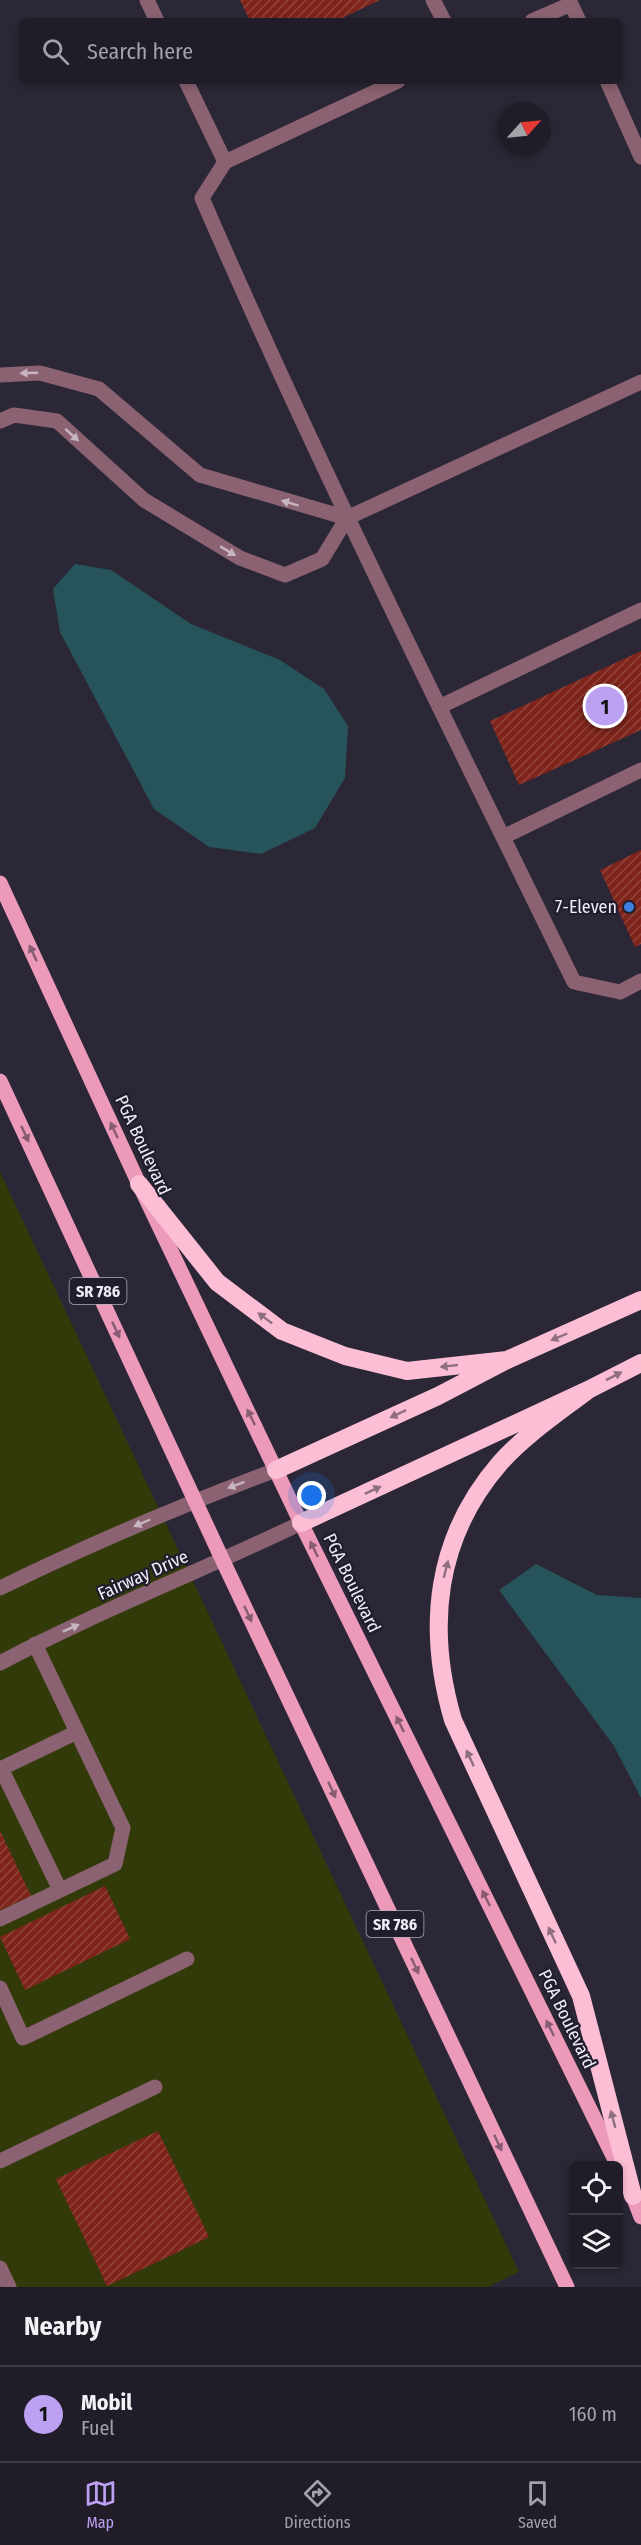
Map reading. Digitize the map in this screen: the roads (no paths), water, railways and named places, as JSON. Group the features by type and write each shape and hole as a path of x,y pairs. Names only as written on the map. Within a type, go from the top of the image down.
{"highway":[{"path":"139,1184 217,1282 282,1331 345,1356 407,1371 507,1360"},
{"path":"276,1470 438,1396 507,1360 641,1300"},
{"path":"301,1523 588,1390 641,1363"},
{"path":"588,1390 537,1429 500,1463 472,1502 455,1535 445,1569 438,1603 438,1645 443,1688 453,1720 581,1996 633,2196"}],"main road":[{"name":"PGA Boulevard","path":"0,883 139,1184 301,1523 616,2161"},
{"name":"SR 786","path":"0,1081 223,1561 567,2287"},
{"name":"PGA Boulevard","path":"623,2176 641,2217"}],"street":[{"path":"147,0 156,18"},
{"path":"434,0 443,18"},
{"path":"538,18 570,2 578,18"},
{"path":"187,84 225,162"},
{"path":"392,84 225,162 202,198 243,294 347,518 574,982 620,992 641,981"},
{"path":"607,84 641,157"},
{"path":"0,375 40,373 99,389 200,475 347,518"},
{"path":"0,421 14,415 57,422 144,500 240,558 285,575 322,559 347,518 641,382"},
{"path":"440,707 641,610"},
{"path":"503,837 641,770"},
{"path":"0,1588 68,1555 196,1500 276,1470"},
{"name":"Fairway Drive","path":"0,1663 35,1644 223,1561 301,1523"},
{"path":"0,1919 115,1864 123,1828 35,1644"},
{"path":"60,1890 1,1769 77,1732"},
{"path":"0,1988 23,2038 187,1959"},
{"path":"0,2161 155,2087"},
{"path":"0,2268 9,2287"}],"place":[{"name":"Mobil","path":"605,706"},
{"name":"7-Eleven","path":"629,907"}]}
